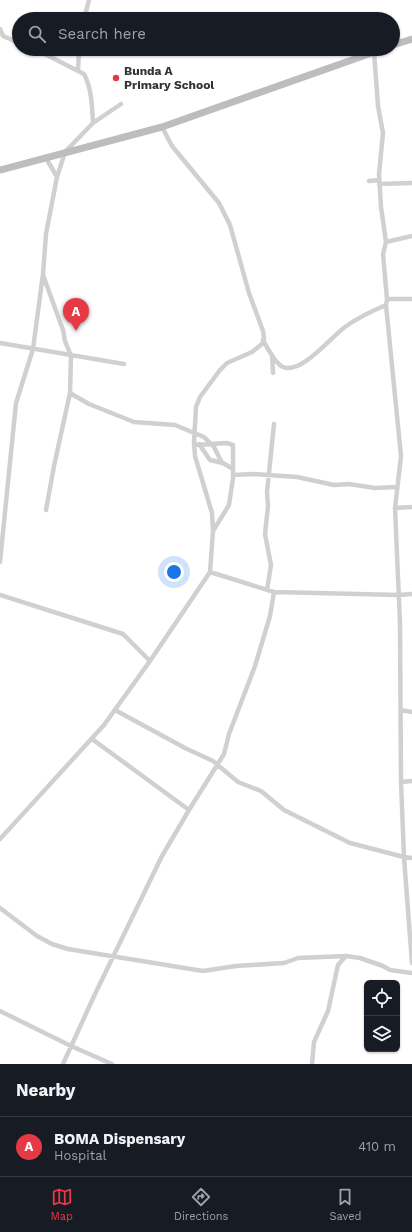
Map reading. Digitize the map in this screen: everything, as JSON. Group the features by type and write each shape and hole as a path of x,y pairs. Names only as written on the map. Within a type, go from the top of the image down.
{"main road":[{"path":"400,42 412,38"},
{"path":"0,170 162,127 363,56"}],"street":[{"path":"86,12 89,0"},
{"path":"0,28 3,36 12,40"},
{"path":"49,56 84,74 90,90 94,123"},
{"path":"78,71 79,56"},
{"path":"374,56 378,106 383,134 379,182 386,242 383,254 387,299 386,305 401,456 395,508 399,595 401,782 404,857 412,963"},
{"path":"0,562 16,403 33,349 43,274 46,234 57,177 65,152 94,123 121,104"},
{"path":"0,839 92,739 116,710 210,572 213,531 212,513 195,456 197,445 194,434 196,407 200,397 208,385 227,363 252,352 262,344 263,340 263,331 249,294 230,225 219,203 172,146 162,127"},
{"path":"46,158 57,177"},
{"path":"369,181 412,183"},
{"path":"386,242 412,236"},
{"path":"43,274 64,330 65,341 71,356 70,393 55,458 46,510"},
{"path":"387,299 412,299"},
{"path":"263,340 272,355 282,367 292,368 299,366 322,349 344,327 358,318 386,305"},
{"path":"0,343 124,364"},
{"path":"272,355 273,373"},
{"path":"70,393 89,404 134,422 176,425 204,437 214,447 222,463"},
{"path":"267,590 271,565 265,534 268,506 267,492 274,424"},
{"path":"197,445 227,443 233,445 233,475 229,505 213,531"},
{"path":"197,445 210,460 222,463 233,469"},
{"path":"233,475 254,474 297,477 334,485 349,484 375,488 398,487"},
{"path":"395,508 412,507"},
{"path":"210,572 274,592 412,594"},
{"path":"63,1064 113,956 150,881 188,810 224,754 255,666 270,616 274,592"},
{"path":"0,595 123,634 150,661"},
{"path":"116,710 212,761 238,782 261,791 284,810 350,843 412,858"},
{"path":"401,710 412,712"},
{"path":"92,739 188,810"},
{"path":"401,782 412,781"},
{"path":"0,908 37,936 52,944 68,949 203,970 284,962 298,958 346,956 360,958 390,970 412,973"},
{"path":"312,1064 314,1042 328,1010 338,965 346,956"},
{"path":"0,1011 71,1046 112,1064"}],"place":[{"name":"Bunda A Primary School","path":"116,78"},
{"name":"BOMA Dispensary","path":"76,331"}]}
